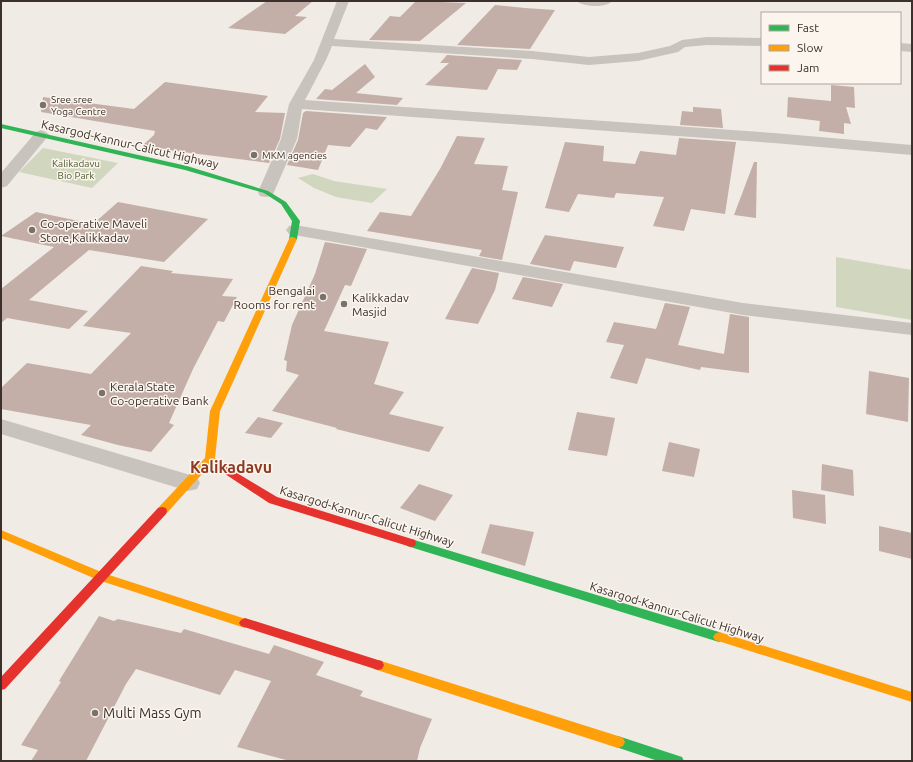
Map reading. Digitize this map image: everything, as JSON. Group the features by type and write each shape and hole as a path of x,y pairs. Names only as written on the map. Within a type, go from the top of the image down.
{"main road":[{"name":"Kasargod-Kannur-Calicut Highway","path":"1,126 187,168 266,192 284,203 296,221 295,230"},
{"path":"1,685 210,459 215,411 293,242 295,230"},
{"name":"Kasargod-Kannur-Calicut Highway","path":"210,459 273,500 912,697"},
{"path":"1,534 102,577 677,761"}],"street":[{"path":"266,192 289,139 296,104 320,60 326,42 339,15 343,1"},
{"path":"583,1 606,2"},
{"path":"326,42 532,55 589,61 638,57 674,50 682,44 707,41 761,42"},
{"path":"901,47 912,48"},
{"path":"296,104 759,137 912,150"},
{"path":"1,183 41,135"},
{"path":"295,230 743,309 912,329"},
{"path":"1,426 188,483"}],"green space":[{"name":"Kalikadavu Bio Park","path":"43,148 118,163 92,188 19,172"},
{"path":"313,174 334,181 387,189 372,203 336,197 314,188 298,178"},
{"path":"836,257 912,270 912,320 836,307"}],"building":[{"path":"267,1 313,1 295,16 307,17 285,34 228,28"},
{"path":"416,1 466,3 420,41 369,40 390,16 400,17"},
{"path":"495,5 555,10 530,49 457,45"},
{"path":"447,55 522,60 517,70 498,69 487,90 425,85 449,63 440,63"},
{"path":"365,64 375,77 356,93 403,98 397,105 316,99 325,89 332,90"},
{"path":"165,82 268,96 255,112 285,113 280,139 269,163 159,149 160,148 143,145 154,135 155,131 41,112 43,97 134,109"},
{"path":"831,85 854,87 855,108 846,107 851,124 844,123 844,134 819,131 820,121 787,117 788,97 831,101"},
{"path":"693,107 721,109 723,128 680,125 682,111 693,112"},
{"path":"306,111 387,117 377,130 366,128 350,147 328,145 318,170 287,165 298,140 303,113"},
{"path":"457,136 485,138 474,164 508,166 502,190 518,192 502,260 479,256 482,250 367,231 380,212 411,216 440,169"},
{"path":"679,138 736,142 725,214 691,209 684,231 653,226 664,197 616,193 614,198 578,194 569,212 545,208 565,142 604,146 603,161 635,164 640,151 676,155"},
{"path":"754,162 757,162 756,218 734,215"},
{"path":"118,202 208,219 164,262 89,250 29,300 88,311 69,329 7,318 1,323 1,289 54,247 1,236 36,212 93,224"},
{"path":"545,235 624,247 616,268 574,261 570,271 530,264"},
{"path":"325,242 367,249 351,286 345,285 324,331 389,342 374,384 404,392 389,414 444,427 429,452 336,429 337,428 272,411 299,375 286,371 287,361 284,360 292,325 315,274"},
{"path":"141,266 173,271 171,273 233,279 222,296 237,297 224,322 218,321 193,369 169,423 174,425 151,452 81,435 91,425 1,409 1,388 27,363 91,374 131,333 83,326"},
{"path":"472,268 499,273 495,290 478,324 445,319"},
{"path":"523,277 563,284 552,307 512,299"},
{"path":"665,303 690,307 678,345 724,354 730,314 749,317 749,373 701,367 700,370 646,358 637,384 610,378 624,345 606,342 614,322 656,329"},
{"path":"869,371 909,378 908,422 866,414"},
{"path":"577,412 615,418 607,456 568,450"},
{"path":"258,417 283,423 271,438 245,433"},
{"path":"669,442 700,449 694,477 662,471"},
{"path":"822,464 853,470 854,496 821,490"},
{"path":"419,484 453,495 435,521 400,508"},
{"path":"792,490 825,495 826,524 793,518"},
{"path":"490,524 534,532 525,566 481,553"},
{"path":"879,526 912,533 912,559 879,551"},
{"path":"99,616 114,621 118,619 181,633 184,629 269,654 274,645 324,662 316,675 363,691 360,696 432,719 420,748 417,761 290,761 237,747 271,681 235,670 220,695 136,669 126,684 86,761 31,761 38,750 21,745 61,682 59,681"}],"traffic: fast":[{"path":"1,126 187,168 266,192 284,203 296,221 293,239"},
{"path":"411,543 719,637"},
{"path":"618,742 677,761"}],"traffic: slow":[{"path":"217,464 210,459 215,411 293,239"},
{"path":"162,511 210,459"},
{"path":"1,534 102,577 245,623"},
{"path":"719,637 912,697"},
{"path":"378,665 618,742"}],"traffic: jam":[{"path":"217,464 273,500 411,543"},
{"path":"1,685 162,511"},
{"path":"245,623 378,665"}],"place":[{"name":"Sree sree Yoga Centre","path":"43,105"},
{"name":"MKM agencies","path":"254,155"},
{"name":"Co-operative Maveli Store,Kalikkadav","path":"32,230"},
{"name":"Bengalai Rooms for rent","path":"323,297"},
{"name":"Kalikkadav Masjid","path":"344,304"},
{"name":"Kerala State Co-operative Bank","path":"102,393"},
{"name":"Multi Mass Gym","path":"95,713"}],"district":[{"name":"Kalikadavu","path":"231,467"}]}
